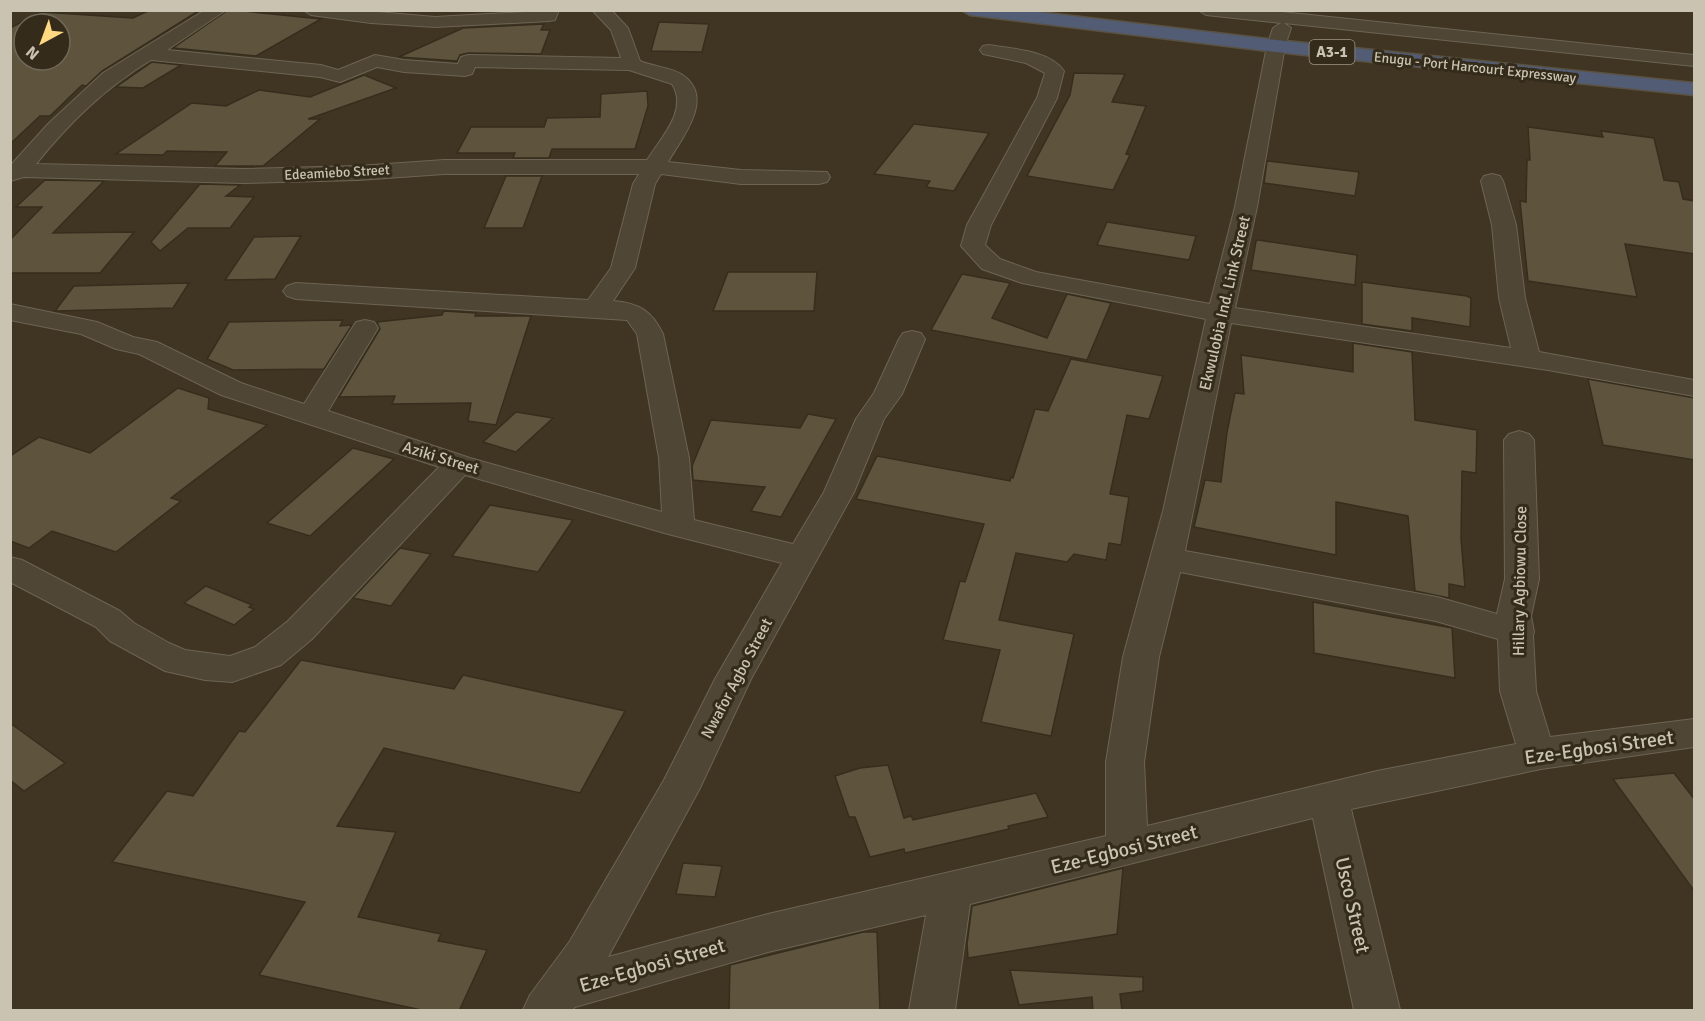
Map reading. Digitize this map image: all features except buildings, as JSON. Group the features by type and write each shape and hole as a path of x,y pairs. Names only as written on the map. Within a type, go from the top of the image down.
{"highway":[{"name":"Enugu - Port Harcourt Expressway","path":"970,10 1279,37 1695,88"},
{"name":"Enugu - Port Harcourt Expressway","path":"1198,14 1279,37 1315,21 1692,66"}],"street":[{"path":"15,173 55,128 110,77 218,10"},
{"path":"311,10 371,18 435,22 549,16 550,10"},
{"path":"600,10 619,28 632,64"},
{"path":"1198,14 1315,21"},
{"name":"Ekwulobia Ind. Link Street","path":"1127,848 1125,762 1141,657 1179,511 1214,341 1246,207 1279,37"},
{"path":"989,50 1028,58 1048,65 1055,71 1047,98 979,225 973,246 992,264 1031,278 1222,314 1527,359 1695,388"},
{"path":"149,54 217,58 321,71 340,76 375,61 404,66 465,70 468,61 632,64 667,74 680,81 686,87 687,112 644,184 623,268 595,309"},
{"path":"1692,66 1695,88"},
{"name":"Edeamiebo Street","path":"15,173 242,176 358,173 444,167 654,167 741,177 819,177"},
{"path":"1492,182 1504,225 1512,298 1527,359"},
{"path":"296,291 627,310 644,318 650,334 674,458 679,526"},
{"name":"Aziki Street","path":"10,312 88,328 125,343 148,348 231,389 459,464 679,526 804,557"},
{"path":"311,415 365,328"},
{"name":"Nwafor Agbo Street","path":"553,1001 586,955 680,788 734,679 839,492 870,419 888,394 912,339"},
{"name":"Hillary Agbiowu Close","path":"1519,440 1522,579 1514,616 1517,632 1518,691 1532,739 1541,754"},
{"path":"10,568 108,618 122,632 156,652 178,662 232,669 268,656 300,630 459,464"},
{"path":"1165,558 1437,609 1517,632"},
{"name":"Eze-Egbosi Street","path":"553,1001 768,933 951,891 1377,787 1541,754 1695,733"},
{"name":"Usco Street","path":"1329,800 1377,1011"},
{"path":"932,1011 951,891"}]}
